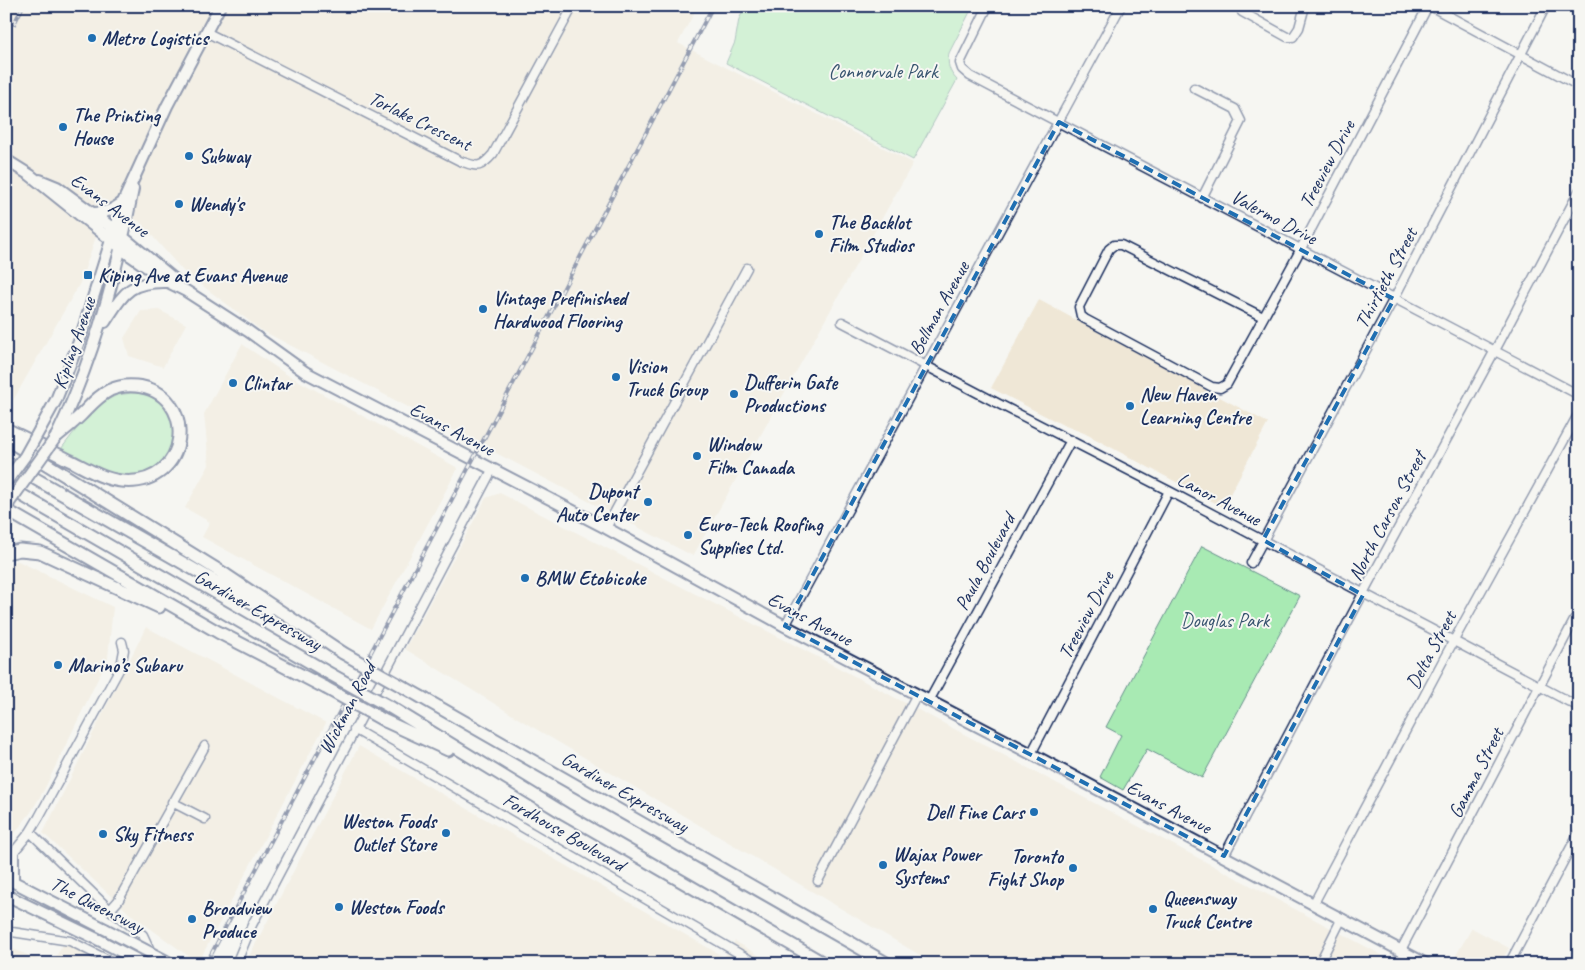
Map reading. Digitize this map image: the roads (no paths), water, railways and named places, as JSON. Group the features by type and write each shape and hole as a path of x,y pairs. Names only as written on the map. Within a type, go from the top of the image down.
{"highway":[{"path":"6,429 94,472 127,481 148,479 168,464 178,446 179,430 173,409 164,398 144,387 122,386 112,389 93,402 56,437"},
{"name":"Gardiner Expressway","path":"6,439 226,575 343,653"},
{"name":"Gardiner Expressway","path":"6,462 888,964"},
{"name":"Gardiner Expressway","path":"6,486 390,707 489,768 825,964"},
{"name":"Gardiner Expressway","path":"6,508 218,632 385,721 489,768"},
{"path":"6,553 20,550 40,552 218,632"}],"main road":[{"name":"Kipling Avenue","path":"6,482 25,456 56,400 80,339 123,202 167,106 220,6"},
{"name":"Evans Avenue","path":"6,160 30,175 120,248 168,282 186,291 305,372 606,528 785,626 1032,754 1426,964"},
{"name":"Kipling Avenue","path":"6,508 56,437 82,380 100,329 136,174"},
{"name":"Evans Avenue","path":"30,175 57,186 94,213 186,291"},
{"path":"94,213 106,213 123,202"},
{"path":"100,329 123,294 133,287 150,282 168,282"},
{"path":"10,856 10,880"},
{"name":"The Queensway","path":"10,880 172,964"},
{"path":"6,907 10,897"},
{"name":"The Queensway","path":"10,897 144,964"}],"street":[{"name":"Torlake Crescent","path":"206,32 460,161 476,166 484,165 493,154 573,6"},
{"name":"Valermo Drive","path":"988,6 960,63 962,69 970,76 1579,395"},
{"name":"Bellman Avenue","path":"785,626 1121,6"},
{"path":"1242,12 1287,37 1293,37 1297,34 1305,6"},
{"path":"1429,6 1579,86"},
{"name":"Treeview Drive","path":"1263,317 1121,245 1114,245 1109,249 1079,307 1081,316 1085,319 1212,387 1224,386 1230,381 1429,6"},
{"name":"Thirtieth Street","path":"1251,563 1394,298 1546,6"},
{"path":"1194,88 1235,108 1241,121 1202,198"},
{"name":"North Carson Street","path":"1224,856 1579,191"},
{"path":"606,528 746,268"},
{"name":"Lanor Avenue","path":"842,322 1170,491 1579,707"},
{"name":"Delta Street","path":"1314,903 1453,642 1579,413"},
{"name":"Paula Boulevard","path":"929,701 1071,440"},
{"name":"Wickman Road","path":"236,964 252,925 492,470"},
{"name":"Treeview Drive","path":"1032,754 1170,491"},
{"name":"Gamma Street","path":"1402,950 1579,611"},
{"path":"10,856 30,832 121,666 124,650 122,642"},
{"path":"818,881 917,694"},
{"name":"Fordhouse Boulevard","path":"354,729 757,964"},
{"path":"110,910 118,901 205,746"},
{"path":"172,802 205,819"},
{"path":"30,832 110,910 146,939 148,953 144,964"},
{"path":"1509,964 1579,832"},
{"path":"1319,964 1342,918"},
{"path":"6,930 70,942 116,964"}],"railway":[{"path":"14,24 23,6"},
{"path":"206,964 713,6"}],"place":[{"name":"Metro Logistics","path":"92,38"},
{"name":"The Printing House","path":"63,127"},
{"name":"Subway","path":"189,156"},
{"name":"Wendy's","path":"179,204"},
{"name":"The Backlot Film Studios","path":"819,234"},
{"name":"Kiping Ave at Evans Avenue","path":"88,275"},
{"name":"Vintage Prefinished Hardwood Flooring","path":"483,309"},
{"name":"Vision Truck Group","path":"616,377"},
{"name":"Clintar","path":"233,383"},
{"name":"Dufferin Gate Productions","path":"734,394"},
{"name":"New Haven Learning Centre","path":"1130,406"},
{"name":"Window Film Canada","path":"697,456"},
{"name":"Dupont Auto Center","path":"648,502"},
{"name":"Euro-Tech Roofing Supplies Ltd.","path":"688,535"},
{"name":"BMW Etobicoke","path":"525,578"},
{"name":"Marino’s Subaru","path":"58,665"},
{"name":"Dell Fine Cars","path":"1034,812"},
{"name":"Weston Foods Outlet Store","path":"446,833"},
{"name":"Sky Fitness","path":"103,834"},
{"name":"Wajax Power Systems","path":"883,865"},
{"name":"Toronto Fight Shop","path":"1073,868"},
{"name":"Weston Foods","path":"339,907"},
{"name":"Queensway Truck Centre","path":"1153,909"},
{"name":"Broadview Produce","path":"192,919"}],"park label":[{"name":"Connorvale Park","path":"883,71"},
{"name":"Douglas Park","path":"1225,620"}]}
